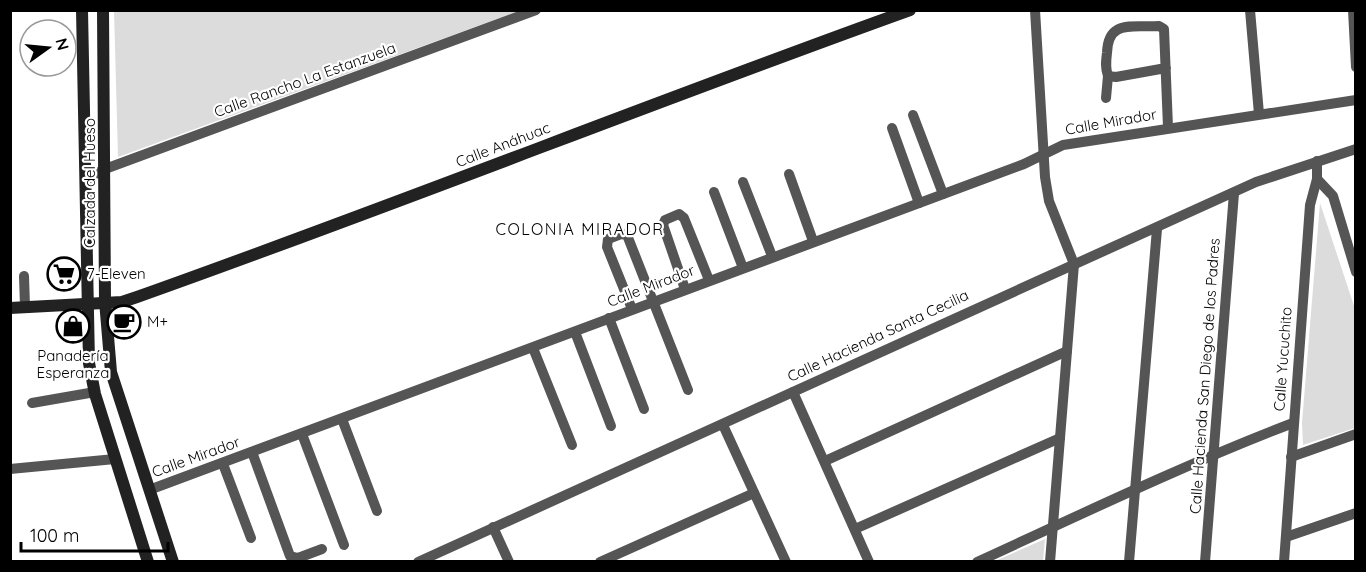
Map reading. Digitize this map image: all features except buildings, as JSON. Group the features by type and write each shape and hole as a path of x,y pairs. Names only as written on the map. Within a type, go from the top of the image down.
{"main road":[{"name":"Calzada del Hueso","path":"82,10 89,363 95,392 148,561"},
{"name":"Calzada del Hueso","path":"103,10 105,302 111,372 173,561"},
{"name":"Calle Anáhuac","path":"10,308 88,302 122,302 360,217 557,140 910,10"}],"street":[{"name":"Calle Rancho La Estanzuela","path":"86,179 105,169 536,10"},
{"path":"1035,10 1045,177 1049,201 1074,264 1050,561"},
{"path":"1250,10 1259,114"},
{"path":"1353,10 1356,67"},
{"name":"Calle Mirador","path":"1108,76 1106,69 1107,38 1112,31 1120,28 1160,26 1164,29 1168,127"},
{"path":"1106,98 1108,76 1116,77 1166,68"},
{"name":"Calle Mirador","path":"149,490 1024,164 1063,145 1168,127 1356,100"},
{"path":"913,115 943,194"},
{"path":"892,128 919,203"},
{"name":"Calle Hacienda Santa Cecilia","path":"424,560 1278,173 1356,149"},
{"name":"Calle Yucuchito","path":"1284,561 1310,205 1317,179 1317,161"},
{"path":"789,174 813,241"},
{"path":"1317,179 1334,196 1356,272"},
{"path":"743,182 772,256"},
{"path":"714,192 743,268"},
{"name":"Calle Hacienda San Diego de los Padres","path":"1206,561 1234,193"},
{"path":"685,289 663,225 665,220 679,214 684,218 710,280"},
{"path":"1129,561 1157,229"},
{"path":"632,309 606,247 608,239 621,234 627,236 688,390"},
{"path":"24,276 25,306"},
{"path":"609,318 644,409"},
{"path":"575,332 611,426"},
{"path":"533,348 572,445"},
{"path":"825,461 1067,351"},
{"path":"32,403 95,392"},
{"path":"793,392 869,561"},
{"path":"342,419 377,511"},
{"path":"977,561 1135,492 1214,453 1293,423"},
{"path":"723,424 785,561"},
{"path":"302,434 344,545"},
{"path":"1291,457 1356,434"},
{"path":"855,529 1060,438"},
{"path":"252,452 290,556 298,558 322,549"},
{"path":"10,469 115,459"},
{"path":"223,464 251,538"},
{"path":"600,561 754,493"},
{"path":"1286,537 1356,513"},
{"path":"493,527 509,561"}],"shaded area":[{"path":"114,10 519,10 519,11 118,157"},
{"path":"1320,203 1355,309 1355,428 1303,445 1302,423"},
{"path":"1045,539 1043,561 995,561"}],"place":[{"name":"7-Eleven","path":"64,274"},
{"name":"M+","path":"124,322"},
{"name":"Panadería Esperanza","path":"73,326"}],"district":[{"name":"COLONIA MIRADOR","path":"580,229"}]}
